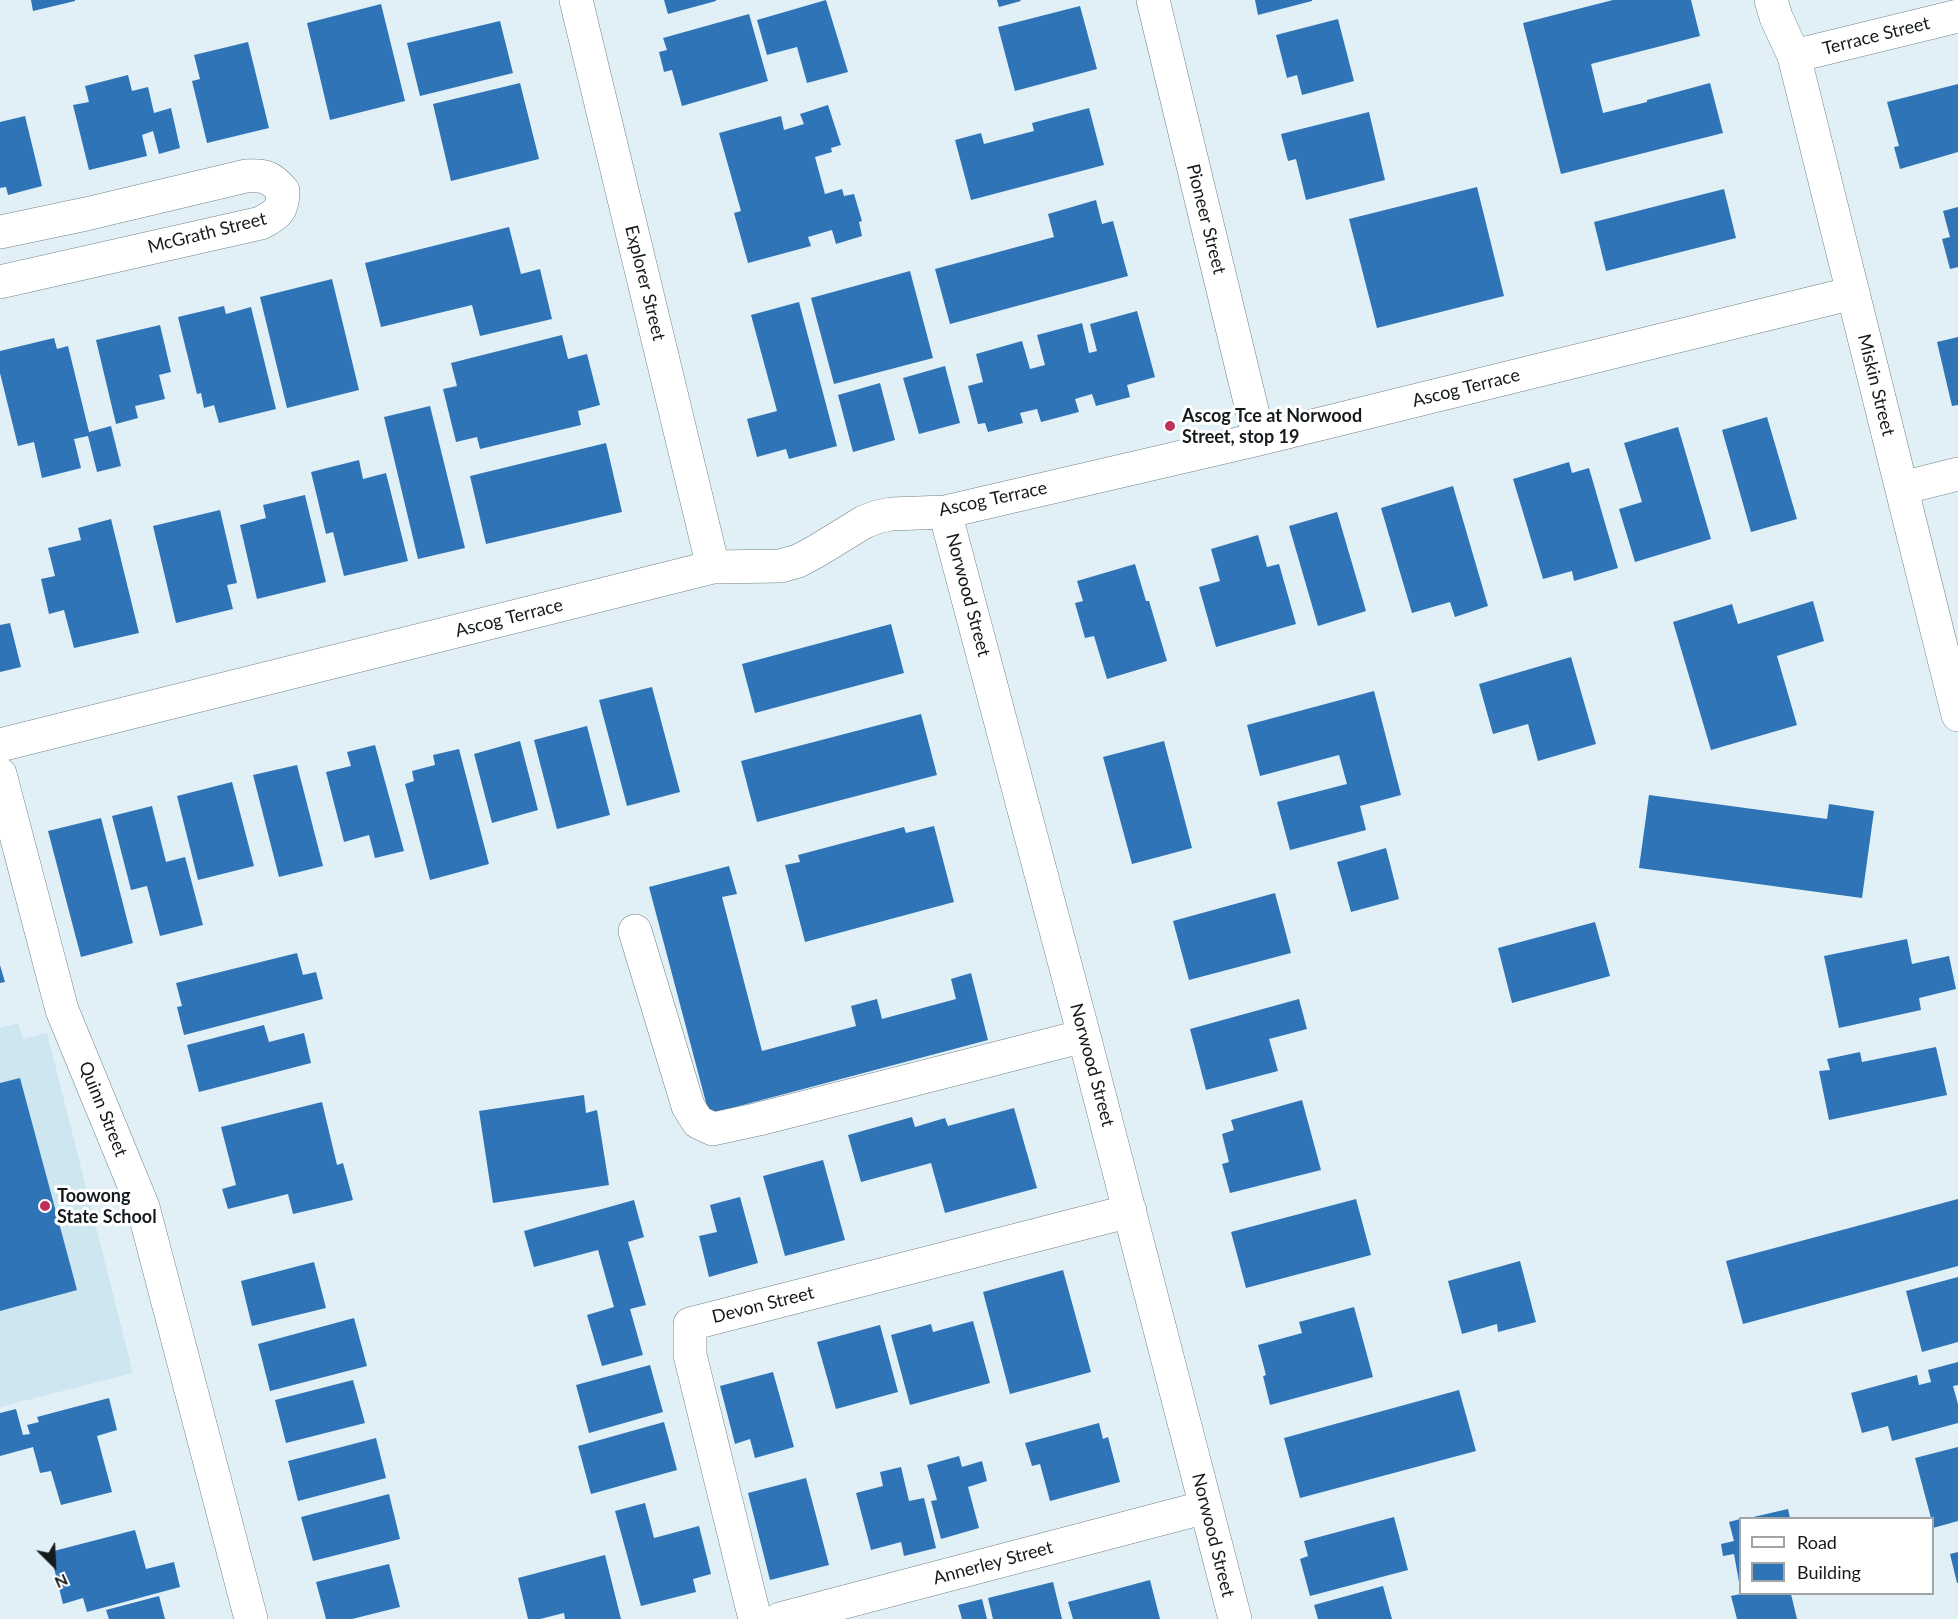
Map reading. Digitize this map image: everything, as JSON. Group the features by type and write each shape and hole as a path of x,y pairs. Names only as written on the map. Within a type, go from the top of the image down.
{"street":[{"name":"Explorer Street","path":"576,0 713,567"},
{"name":"Pioneer Street","path":"1153,0 1259,439"},
{"name":"Miskin Street","path":"1771,0 1776,17 1794,56 1958,714"},
{"name":"Miskin Street","path":"1792,0 1795,12 1794,56"},
{"name":"Terrace Street","path":"1794,56 1958,16"},
{"name":"McGrath Street","path":"0,232 246,176 261,175 274,181 283,191 283,205 274,216 261,223 0,282"},
{"name":"Ascog Terrace","path":"0,745 713,567 780,566 798,561 864,522 877,517 891,514 945,512 1259,439 1853,293"},
{"path":"1902,488 1958,474"},
{"name":"Norwood Street","path":"945,512 1130,1211 1235,1619"},
{"name":"Quinn Street","path":"0,774 62,1010 143,1207 251,1619"},
{"path":"635,931 688,1106 699,1122 713,1129 1084,1036"},
{"name":"Devon Street","path":"755,1619 690,1355 690,1324 1130,1211"},
{"name":"Annerley Street","path":"780,1619 1206,1507"}],"shaded area":[{"name":"Toowong State School","path":"18,1023 23,1039 47,1033 133,1373 0,1407 0,1028"}],"building":[{"path":"31,0 75,0 75,1 33,11"},
{"path":"664,0 716,0 716,1 668,14"},
{"path":"826,0 848,72 807,83 797,47 767,55 757,20"},
{"path":"997,0 1020,0 1021,1 999,7"},
{"path":"1255,0 1312,0 1312,1 1258,15"},
{"path":"1613,0 1691,0 1700,36 1591,64 1603,113 1710,83 1723,133 1561,174 1523,23"},
{"path":"381,4 405,101 330,120 307,23"},
{"path":"1080,6 1097,69 1015,91 998,27"},
{"path":"749,14 768,81 682,106 672,70 664,72 659,52 667,50 663,38"},
{"path":"1338,19 1354,81 1302,95 1297,75 1287,78 1276,35"},
{"path":"500,21 513,73 420,96 407,43"},
{"path":"248,42 269,128 207,143 192,81 200,79 194,55"},
{"path":"128,75 132,91 148,87 154,113 171,108 180,148 159,154 153,131 142,135 147,156 89,170 73,105 89,102 85,86"},
{"path":"520,83 539,159 451,181 433,104"},
{"path":"1958,84 1958,152 1900,169 1894,147 1899,146 1887,102"},
{"path":"828,105 841,145 831,148 832,152 815,157 825,194 842,189 844,196 854,194 862,221 859,222 862,236 836,244 832,230 808,237 811,246 748,263 734,213 741,211 719,133 781,116 784,130 804,124 800,114"},
{"path":"1089,108 1104,165 971,200 955,140 981,133 984,144 1034,131 1032,123"},
{"path":"1369,112 1385,180 1306,200 1296,159 1288,161 1281,134"},
{"path":"25,116 42,186 8,195 6,187 0,188 0,122"},
{"path":"1477,187 1504,296 1377,328 1349,219"},
{"path":"1724,189 1736,238 1606,271 1594,222"},
{"path":"1096,200 1102,224 1113,221 1128,276 950,324 935,269 1054,237 1048,214"},
{"path":"1958,207 1958,267 1950,269 1942,239 1950,237 1943,211"},
{"path":"509,227 521,274 540,269 552,319 480,336 472,305 381,327 365,263"},
{"path":"910,271 933,358 834,384 811,298"},
{"path":"332,279 359,390 287,408 260,297"},
{"path":"799,302 837,446 789,459 786,449 757,457 747,419 777,411 751,315"},
{"path":"224,306 226,314 251,307 276,409 219,423 214,405 204,408 201,393 197,394 178,317"},
{"path":"1137,311 1155,377 1127,385 1130,397 1096,406 1092,394 1075,399 1079,412 1041,422 1037,409 1020,413 1023,423 988,432 985,423 978,424 968,386 983,382 976,354 1022,341 1030,369 1045,365 1037,335 1082,323 1089,353 1097,351 1090,324"},
{"path":"160,325 171,372 159,375 165,399 135,406 138,418 116,424 96,340"},
{"path":"562,335 568,359 587,354 600,405 578,411 581,425 480,449 477,437 456,442 443,389 457,386 451,363"},
{"path":"1958,337 1958,405 1952,406 1937,342"},
{"path":"54,338 57,349 68,346 89,432 111,426 121,466 97,472 88,436 74,439 81,468 42,478 34,442 18,446 0,373 0,351"},
{"path":"945,366 960,423 919,434 903,378"},
{"path":"880,383 895,440 853,452 838,395"},
{"path":"430,406 465,548 418,559 384,417"},
{"path":"1767,417 1797,519 1751,532 1722,430"},
{"path":"1678,427 1711,539 1635,562 1619,509 1642,502 1624,443"},
{"path":"606,443 622,512 486,544 470,476"},
{"path":"359,460 363,479 386,473 408,561 344,576 333,532 326,534 311,472"},
{"path":"1569,462 1572,473 1589,468 1618,568 1574,581 1572,571 1543,579 1513,479"},
{"path":"1453,486 1488,606 1455,617 1450,602 1412,613 1381,508"},
{"path":"305,495 326,582 257,599 240,525 266,518 263,505"},
{"path":"220,510 237,583 227,585 233,609 176,623 153,526"},
{"path":"1337,512 1366,611 1318,626 1289,526"},
{"path":"111,519 139,633 74,648 64,610 49,614 41,579 55,576 48,548 81,540 78,528"},
{"path":"1258,535 1267,567 1279,564 1296,624 1216,647 1199,587 1220,581 1211,549"},
{"path":"1135,564 1167,661 1107,679 1094,636 1085,638 1075,603 1083,601 1077,581"},
{"path":"1813,601 1824,641 1777,656 1797,725 1711,750 1673,622 1732,604 1738,624"},
{"path":"10,623 21,667 0,672 0,625"},
{"path":"891,624 904,673 755,713 742,664"},
{"path":"1571,657 1596,744 1538,761 1528,724 1493,734 1479,684"},
{"path":"652,687 680,792 627,806 599,700"},
{"path":"1374,691 1401,795 1360,806 1366,830 1290,850 1277,802 1347,784 1339,755 1260,776 1247,725"},
{"path":"921,714 937,775 757,822 741,761"},
{"path":"587,726 610,815 557,829 534,740"},
{"path":"520,741 538,810 492,823 474,754"},
{"path":"1164,741 1192,848 1132,864 1103,757"},
{"path":"375,745 404,851 375,858 369,835 344,842 326,772 351,766 347,752"},
{"path":"459,749 489,864 430,880 405,784 414,781 412,771 435,765 433,755"},
{"path":"297,765 323,866 279,877 253,775"},
{"path":"232,782 254,866 198,880 177,796"},
{"path":"1649,795 1827,819 1829,804 1874,811 1862,898 1639,868"},
{"path":"152,806 166,862 185,857 203,925 160,936 147,886 131,890 112,816"},
{"path":"101,818 133,943 81,957 48,831"},
{"path":"934,826 954,902 805,942 785,865 800,862 798,855 904,827 906,833"},
{"path":"1386,848 1399,899 1351,912 1337,862"},
{"path":"729,866 737,894 722,897 762,1051 856,1026 851,1006 877,999 882,1019 956,999 951,979 971,973 988,1040 709,1114 649,887"},
{"path":"1275,893 1291,953 1189,980 1173,921"},
{"path":"1595,922 1610,976 1512,1003 1498,948"},
{"path":"1907,939 1912,964 1949,956 1956,989 1919,998 1921,1010 1839,1028 1824,956"},
{"path":"297,953 303,975 316,972 323,999 184,1035 177,1007 182,1006 176,983"},
{"path":"0,965 5,982 0,983"},
{"path":"1299,999 1307,1029 1269,1039 1278,1071 1206,1090 1190,1029"},
{"path":"264,1025 269,1042 304,1033 311,1063 199,1092 187,1045"},
{"path":"1936,1047 1947,1095 1829,1120 1819,1071 1830,1070 1827,1059 1860,1052 1862,1062"},
{"path":"20,1078 77,1290 0,1311 0,1083"},
{"path":"584,1095 586,1113 597,1110 609,1185 493,1203 479,1111"},
{"path":"1302,1100 1321,1170 1230,1193 1222,1164 1229,1162 1222,1134 1234,1130 1231,1120"},
{"path":"322,1102 337,1165 343,1163 353,1200 293,1214 288,1194 228,1209 222,1189 236,1185 221,1127"},
{"path":"1014,1108 1037,1188 945,1213 931,1163 861,1182 848,1135 912,1117 915,1127 945,1118 948,1126"},
{"path":"823,1160 845,1240 785,1256 763,1176"},
{"path":"740,1197 758,1263 709,1277 699,1236 717,1232 710,1205"},
{"path":"1356,1199 1371,1255 1246,1288 1231,1232"},
{"path":"1958,1199 1958,1266 1743,1324 1726,1261"},
{"path":"634,1200 644,1237 628,1242 646,1305 630,1309 643,1355 602,1366 587,1315 614,1307 598,1250 534,1267 524,1231"},
{"path":"1520,1261 1536,1322 1498,1332 1497,1324 1462,1334 1448,1281"},
{"path":"314,1262 326,1308 252,1326 241,1281"},
{"path":"1063,1270 1091,1372 1010,1394 983,1292"},
{"path":"1958,1277 1958,1342 1922,1352 1906,1291"},
{"path":"1354,1307 1373,1377 1270,1405 1263,1376 1266,1375 1258,1345 1302,1333 1299,1322"},
{"path":"354,1318 367,1366 270,1391 258,1344"},
{"path":"973,1321 990,1383 910,1405 891,1335 931,1324 933,1332"},
{"path":"880,1325 898,1392 836,1409 817,1342"},
{"path":"1958,1362 1958,1385 1953,1386 1958,1404 1958,1423 1892,1441 1888,1426 1862,1433 1851,1393 1917,1375 1919,1385 1931,1382 1928,1370"},
{"path":"650,1365 663,1412 589,1433 576,1385"},
{"path":"773,1372 794,1447 755,1458 750,1439 735,1444 720,1386"},
{"path":"353,1380 365,1423 286,1443 275,1400"},
{"path":"1459,1390 1476,1451 1300,1498 1284,1438"},
{"path":"109,1398 117,1430 97,1436 112,1492 61,1505 51,1471 40,1473 33,1447 0,1456 0,1413 16,1409 23,1435 30,1434 27,1425 39,1422 37,1417"},
{"path":"664,1422 677,1470 591,1494 578,1446"},
{"path":"1099,1423 1103,1439 1108,1437 1120,1482 1050,1501 1040,1464 1032,1466 1025,1443"},
{"path":"376,1438 386,1478 298,1501 288,1461"},
{"path":"1958,1447 1958,1521 1934,1528 1934,1517 1931,1517 1915,1458"},
{"path":"959,1456 962,1467 982,1461 987,1481 968,1487 979,1528 941,1539 931,1501 937,1500 927,1465"},
{"path":"901,1467 909,1501 924,1498 936,1548 904,1556 901,1542 871,1550 856,1493 883,1486 880,1472"},
{"path":"806,1478 829,1565 770,1580 748,1493"},
{"path":"389,1494 400,1539 313,1561 301,1517"},
{"path":"645,1503 654,1538 699,1526 711,1574 693,1579 696,1592 641,1606 615,1511"},
{"path":"1788,1509 1790,1517 1753,1517"},
{"path":"1394,1517 1408,1570 1310,1596 1300,1559 1308,1556 1304,1541"},
{"path":"1739,1519 1739,1582 1734,1554 1723,1556 1721,1544 1734,1541 1729,1522"},
{"path":"135,1530 146,1569 174,1562 180,1587 87,1612 83,1598 63,1604 50,1552"},
{"path":"1958,1552 1958,1583 1957,1583 1950,1554"},
{"path":"605,1555 621,1619 565,1619 564,1613 540,1619 528,1619 518,1578"},
{"path":"389,1564 400,1607 352,1619 326,1619 316,1582"},
{"path":"1150,1580 1160,1619 1073,1619 1068,1602"},
{"path":"1053,1582 1062,1619 993,1619 988,1598"},
{"path":"1383,1586 1392,1619 1318,1619 1314,1605"},
{"path":"1791,1595 1797,1619 1737,1619 1731,1596"},
{"path":"159,1596 165,1619 109,1619 106,1610"},
{"path":"982,1599 987,1619 962,1619 958,1605"}],"place":[{"name":"Ascog Tce at Norwood Street, stop 19","path":"1170,426"},
{"name":"Toowong State School","path":"45,1206"}]}
